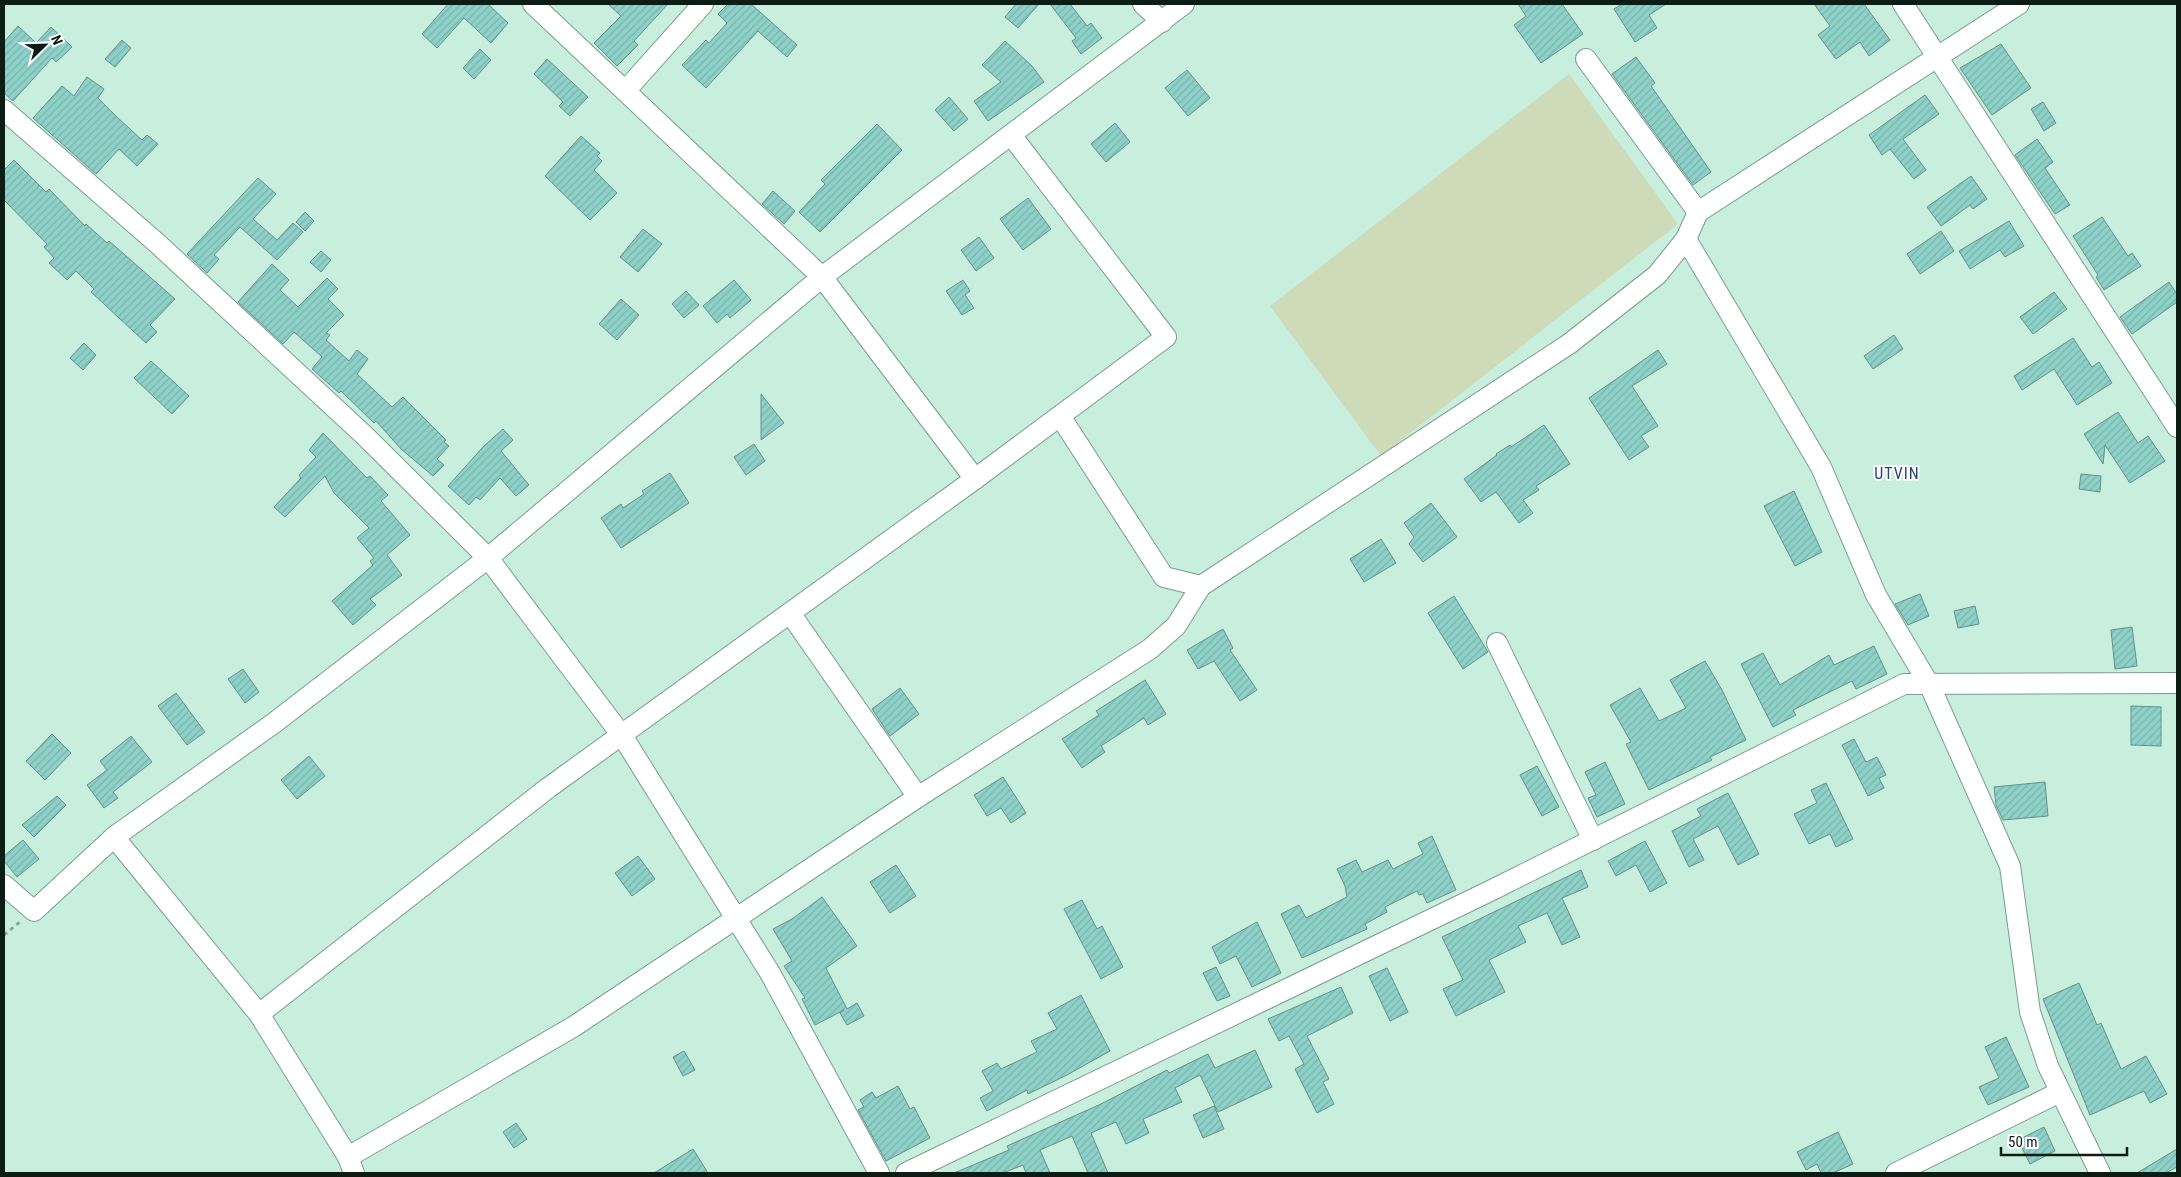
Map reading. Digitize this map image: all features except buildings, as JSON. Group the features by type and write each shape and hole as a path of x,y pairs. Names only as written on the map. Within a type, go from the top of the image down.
{"street":[{"path":"533,4 626,90 764,225 822,277 974,480"},
{"path":"626,90 703,4"},
{"path":"1143,4 1162,22"},
{"path":"4,885 34,911 114,837 274,723 488,558 822,277 1184,4"},
{"path":"1903,4 2177,427"},
{"path":"114,837 259,1014 351,1165 573,1028 918,797 1150,649 1176,626 1201,586 1569,344 1657,275 1686,239 1698,212 1939,58 2019,4"},
{"path":"1586,59 1698,212"},
{"path":"4,110 158,244 343,415 488,558 621,735 770,974 879,1173"},
{"path":"259,1014 548,788 974,480 1166,337 1011,135"},
{"path":"1686,239 1820,467 1876,595 1930,686 2010,866 2030,1012 2048,1066 2100,1173"},
{"path":"1060,416 1164,577 1201,586"},
{"path":"790,613 918,797"},
{"path":"1497,642 1593,840"},
{"path":"906,1173 1593,840 1904,684 1930,686 2177,683"},
{"path":"1896,1173 2060,1092"}],"green space":[{"path":"1569,74 1678,224 1381,456 1270,306"}],"district":[{"name":"UTVIN","path":"1897,473"}]}
